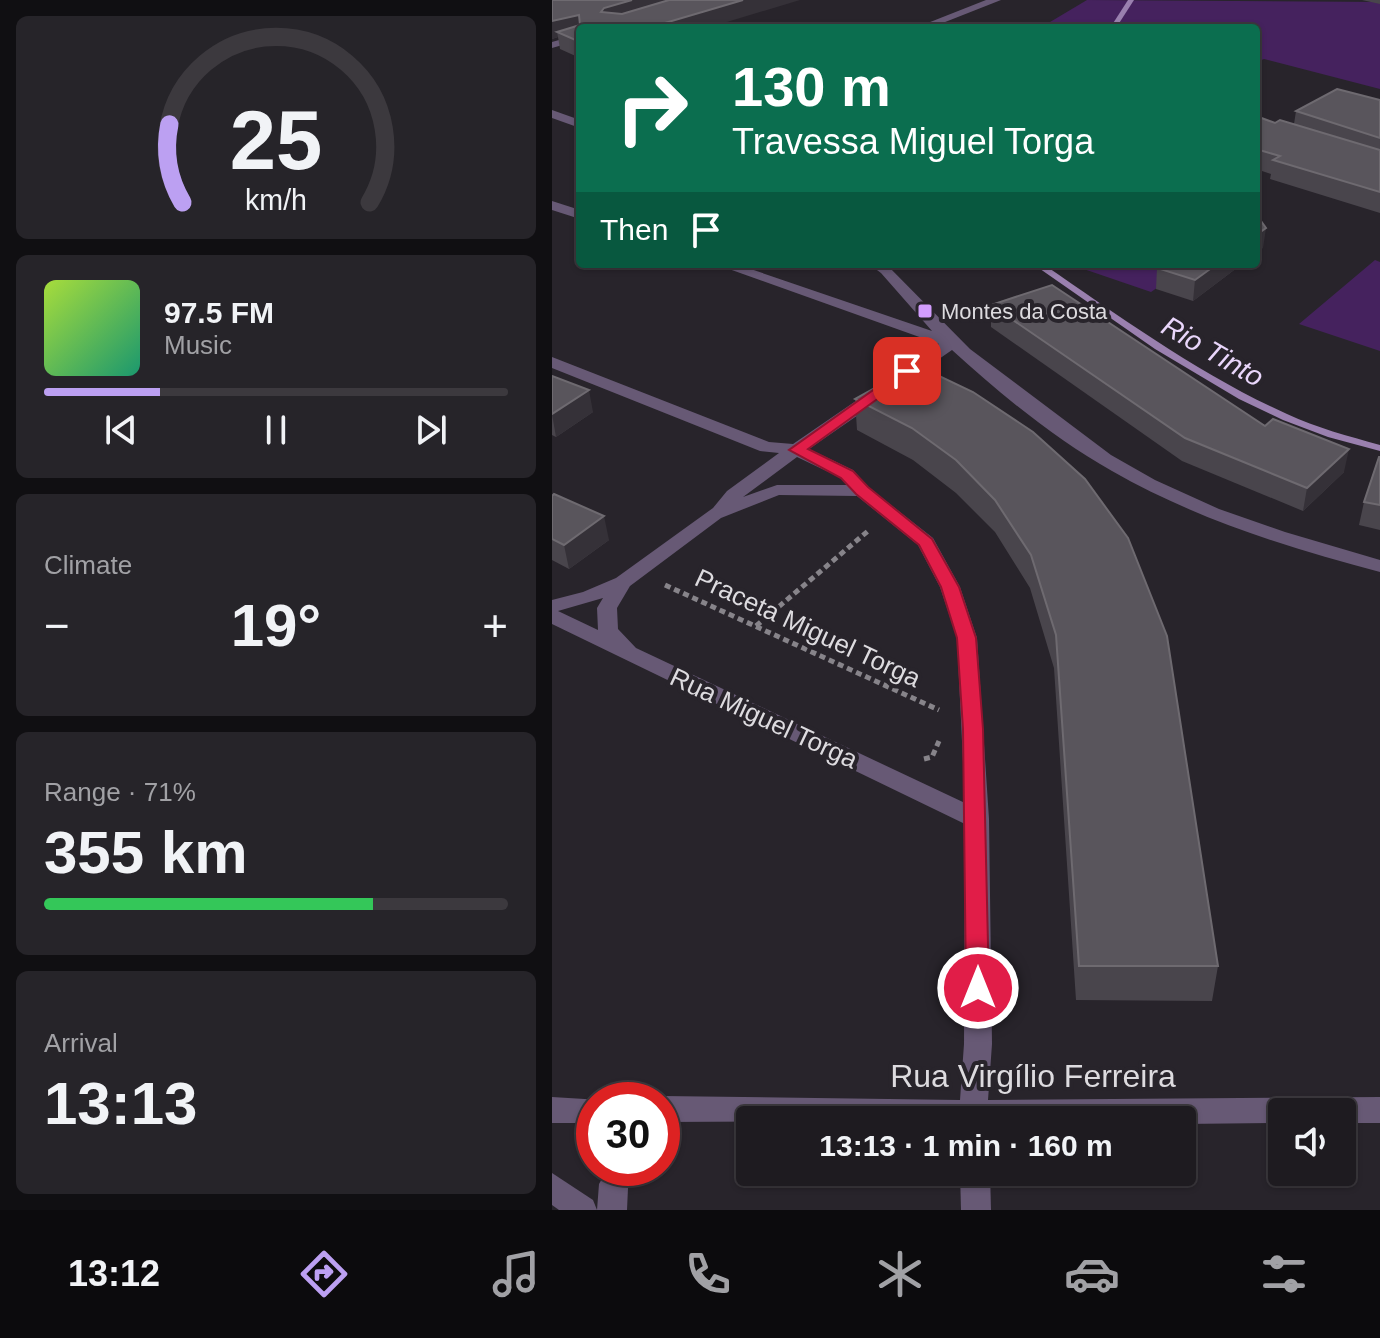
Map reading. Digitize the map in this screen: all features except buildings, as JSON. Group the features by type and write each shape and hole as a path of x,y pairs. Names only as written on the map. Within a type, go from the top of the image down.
{"street":[{"path":"931,24 996,0"},
{"path":"552,45 576,38"},
{"path":"552,114 576,123"},
{"path":"552,205 576,214"},
{"path":"734,268 952,343"},
{"path":"889,268 952,343 1070,435 1115,465 1173,496 1229,520 1310,548 1380,566"},
{"path":"552,606 589,597 623,582 714,514 745,482 797,450 907,371 952,343"},
{"path":"552,362 766,447 797,450 847,474 862,491 926,542 950,587 967,638 977,819 978,1044 974,1106"},
{"path":"714,514 777,490 862,491"},
{"path":"623,582 607,608 608,631 636,658"},
{"name":"Rua Miguel Torga","path":"552,616 977,819"},
{"name":"Rua Virgílio Ferreira","path":"680,1109 736,1110"},
{"path":"552,1110 576,1110"},
{"name":"Rua Virgílio Ferreira","path":"1196,1113 1380,1110"},
{"path":"612,1210 614,1186"},
{"path":"975,1186 976,1210"},
{"path":"552,1187 582,1210"}],"path":[{"path":"756,626 874,526 868,521"},
{"name":"Praceta Miguel Torga","path":"670,573 659,582 940,711"},
{"path":"939,696 940,720"},
{"path":"920,760 932,757 939,743 940,729"}],"shaded area":[{"path":"1087,0 1380,2 1380,89 1260,60 1260,24 1047,24"},
{"path":"1375,260 1380,262 1380,351 1299,324"},
{"path":"1081,268 1185,268 1151,292"}],"waterway":[{"name":"Rio Tinto","path":"1116,24 1131,0"},
{"name":"Rio Tinto","path":"1043,268 1158,347 1242,397 1286,418 1380,448"}],"place":[{"name":"Montes da Costa","path":"925,311"}],"route":[{"path":"907,371 797,450 847,474 862,491 926,542 950,587 967,638 977,819 978,988"}]}
